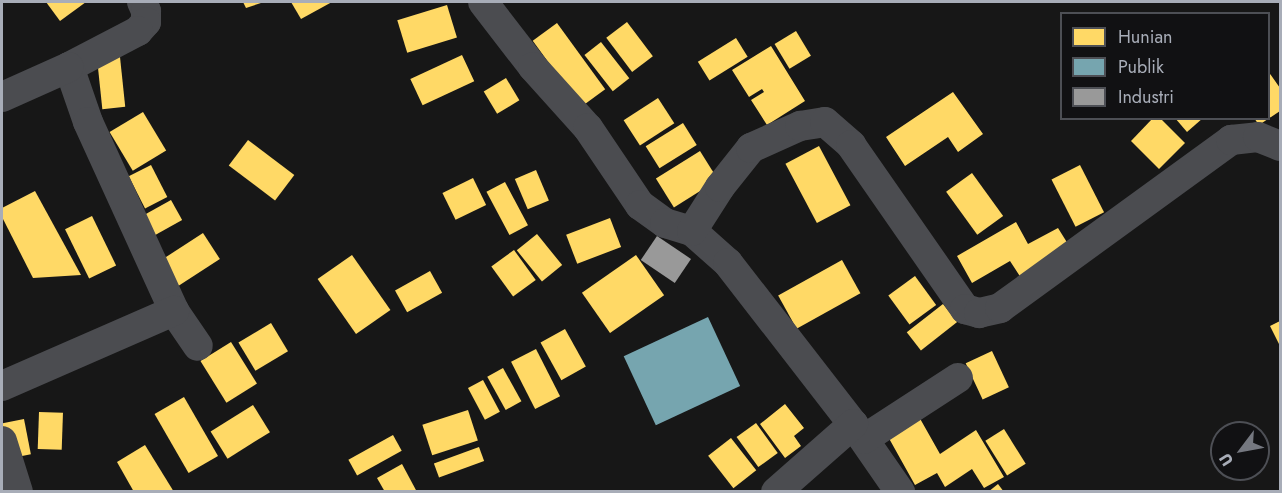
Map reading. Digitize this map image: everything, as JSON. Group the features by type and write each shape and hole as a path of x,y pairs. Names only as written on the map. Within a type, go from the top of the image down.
{"street":[{"path":"2,97 69,67 138,32 146,22 146,11 142,2"},
{"path":"483,2 533,67 588,128 640,205 665,223 693,231 728,263 859,431 900,492"},
{"path":"69,67 88,122 174,310 198,346"},
{"path":"693,231 720,187 751,148 800,126 825,122 850,146 965,309 979,313 1000,308 1231,140 1258,137 1281,146"},
{"path":"2,386 174,310"},
{"path":"776,492 859,431 958,378"},
{"path":"2,441 18,492"}],"building: Hunian":[{"path":"46,2 86,2 60,21"},
{"path":"243,2 264,2 246,8"},
{"path":"291,2 332,2 301,19"},
{"path":"447,5 457,38 407,53 397,20"},
{"path":"627,22 653,56 632,72 606,38"},
{"path":"557,23 605,89 581,107 533,41"},
{"path":"796,31 811,56 790,69 775,44"},
{"path":"736,38 748,57 709,81 698,62"},
{"path":"601,42 629,78 613,91 584,55"},
{"path":"771,46 805,101 767,125 751,100 764,92 762,89 749,97 732,70"},
{"path":"462,55 474,81 423,105 410,79"},
{"path":"120,57 125,107 102,109 97,59"},
{"path":"1270,74 1280,88 1280,111 1270,118"},
{"path":"506,78 519,100 497,114 484,91"},
{"path":"953,92 983,134 958,152 948,137 905,166 886,137"},
{"path":"658,98 674,123 640,145 624,120"},
{"path":"143,112 166,151 133,171 110,132"},
{"path":"1151,120 1162,120 1185,143 1159,169 1131,141"},
{"path":"1177,120 1201,120 1187,132"},
{"path":"1255,120 1266,120 1259,125"},
{"path":"683,123 697,145 659,168 646,146"},
{"path":"248,140 294,175 275,200 229,166"},
{"path":"819,146 850,205 817,223 785,164"},
{"path":"700,151 718,180 674,207 656,179"},
{"path":"151,165 167,197 145,208 129,176"},
{"path":"1080,165 1104,212 1076,227 1051,180"},
{"path":"536,170 549,200 528,209 515,179"},
{"path":"972,173 1003,216 977,235 946,192"},
{"path":"473,178 486,205 456,220 442,193"},
{"path":"505,182 528,225 509,235 486,192"},
{"path":"35,191 81,275 33,278 2,217 2,208"},
{"path":"171,200 182,220 147,240 136,219"},
{"path":"92,216 116,265 89,279 65,229"},
{"path":"610,218 621,247 577,264 566,235"},
{"path":"1016,222 1028,244 1058,228 1073,252 1023,281 1010,261 972,283 957,256"},
{"path":"203,233 220,259 177,287 160,261"},
{"path":"537,234 562,265 542,281 517,250"},
{"path":"514,250 536,280 513,296 491,266"},
{"path":"352,255 390,310 356,334 318,279"},
{"path":"636,255 664,295 610,333 582,293"},
{"path":"842,260 860,293 797,329 778,295"},
{"path":"430,271 442,293 407,312 395,290"},
{"path":"915,276 936,305 909,325 888,295"},
{"path":"943,304 957,322 921,350 907,332"},
{"path":"1280,321 1280,346 1270,326"},
{"path":"271,323 288,351 255,371 238,343"},
{"path":"565,329 586,367 561,380 541,343"},
{"path":"231,342 257,384 226,403 200,361"},
{"path":"536,349 560,396 535,409 511,362"},
{"path":"992,351 1009,387 983,400 966,363"},
{"path":"503,368 521,401 506,410 487,377"},
{"path":"483,380 500,412 485,420 468,388"},
{"path":"184,397 218,456 189,473 155,414"},
{"path":"785,404 804,428 794,436 801,446 785,458 760,424"},
{"path":"253,405 270,432 228,459 211,431"},
{"path":"468,410 478,440 432,455 422,425"},
{"path":"39,412 63,413 62,450 38,449"},
{"path":"918,415 940,454 976,430 1004,477 984,488 972,469 945,487 937,473 915,485 886,433"},
{"path":"24,419 31,454 8,459 2,423"},
{"path":"756,423 778,453 758,467 737,437"},
{"path":"1004,429 1026,464 1007,475 985,441"},
{"path":"393,435 402,451 357,475 348,460"},
{"path":"731,438 756,470 733,488 708,456"},
{"path":"145,445 174,492 134,492 117,462"},
{"path":"479,447 484,461 439,478 434,463"},
{"path":"402,464 417,492 385,492 377,478"},
{"path":"998,484 1004,492 988,492"}],"building: Publik":[{"path":"708,317 740,386 656,425 624,356"}],"building: Industri":[{"path":"657,236 691,259 675,283 641,260"}]}
